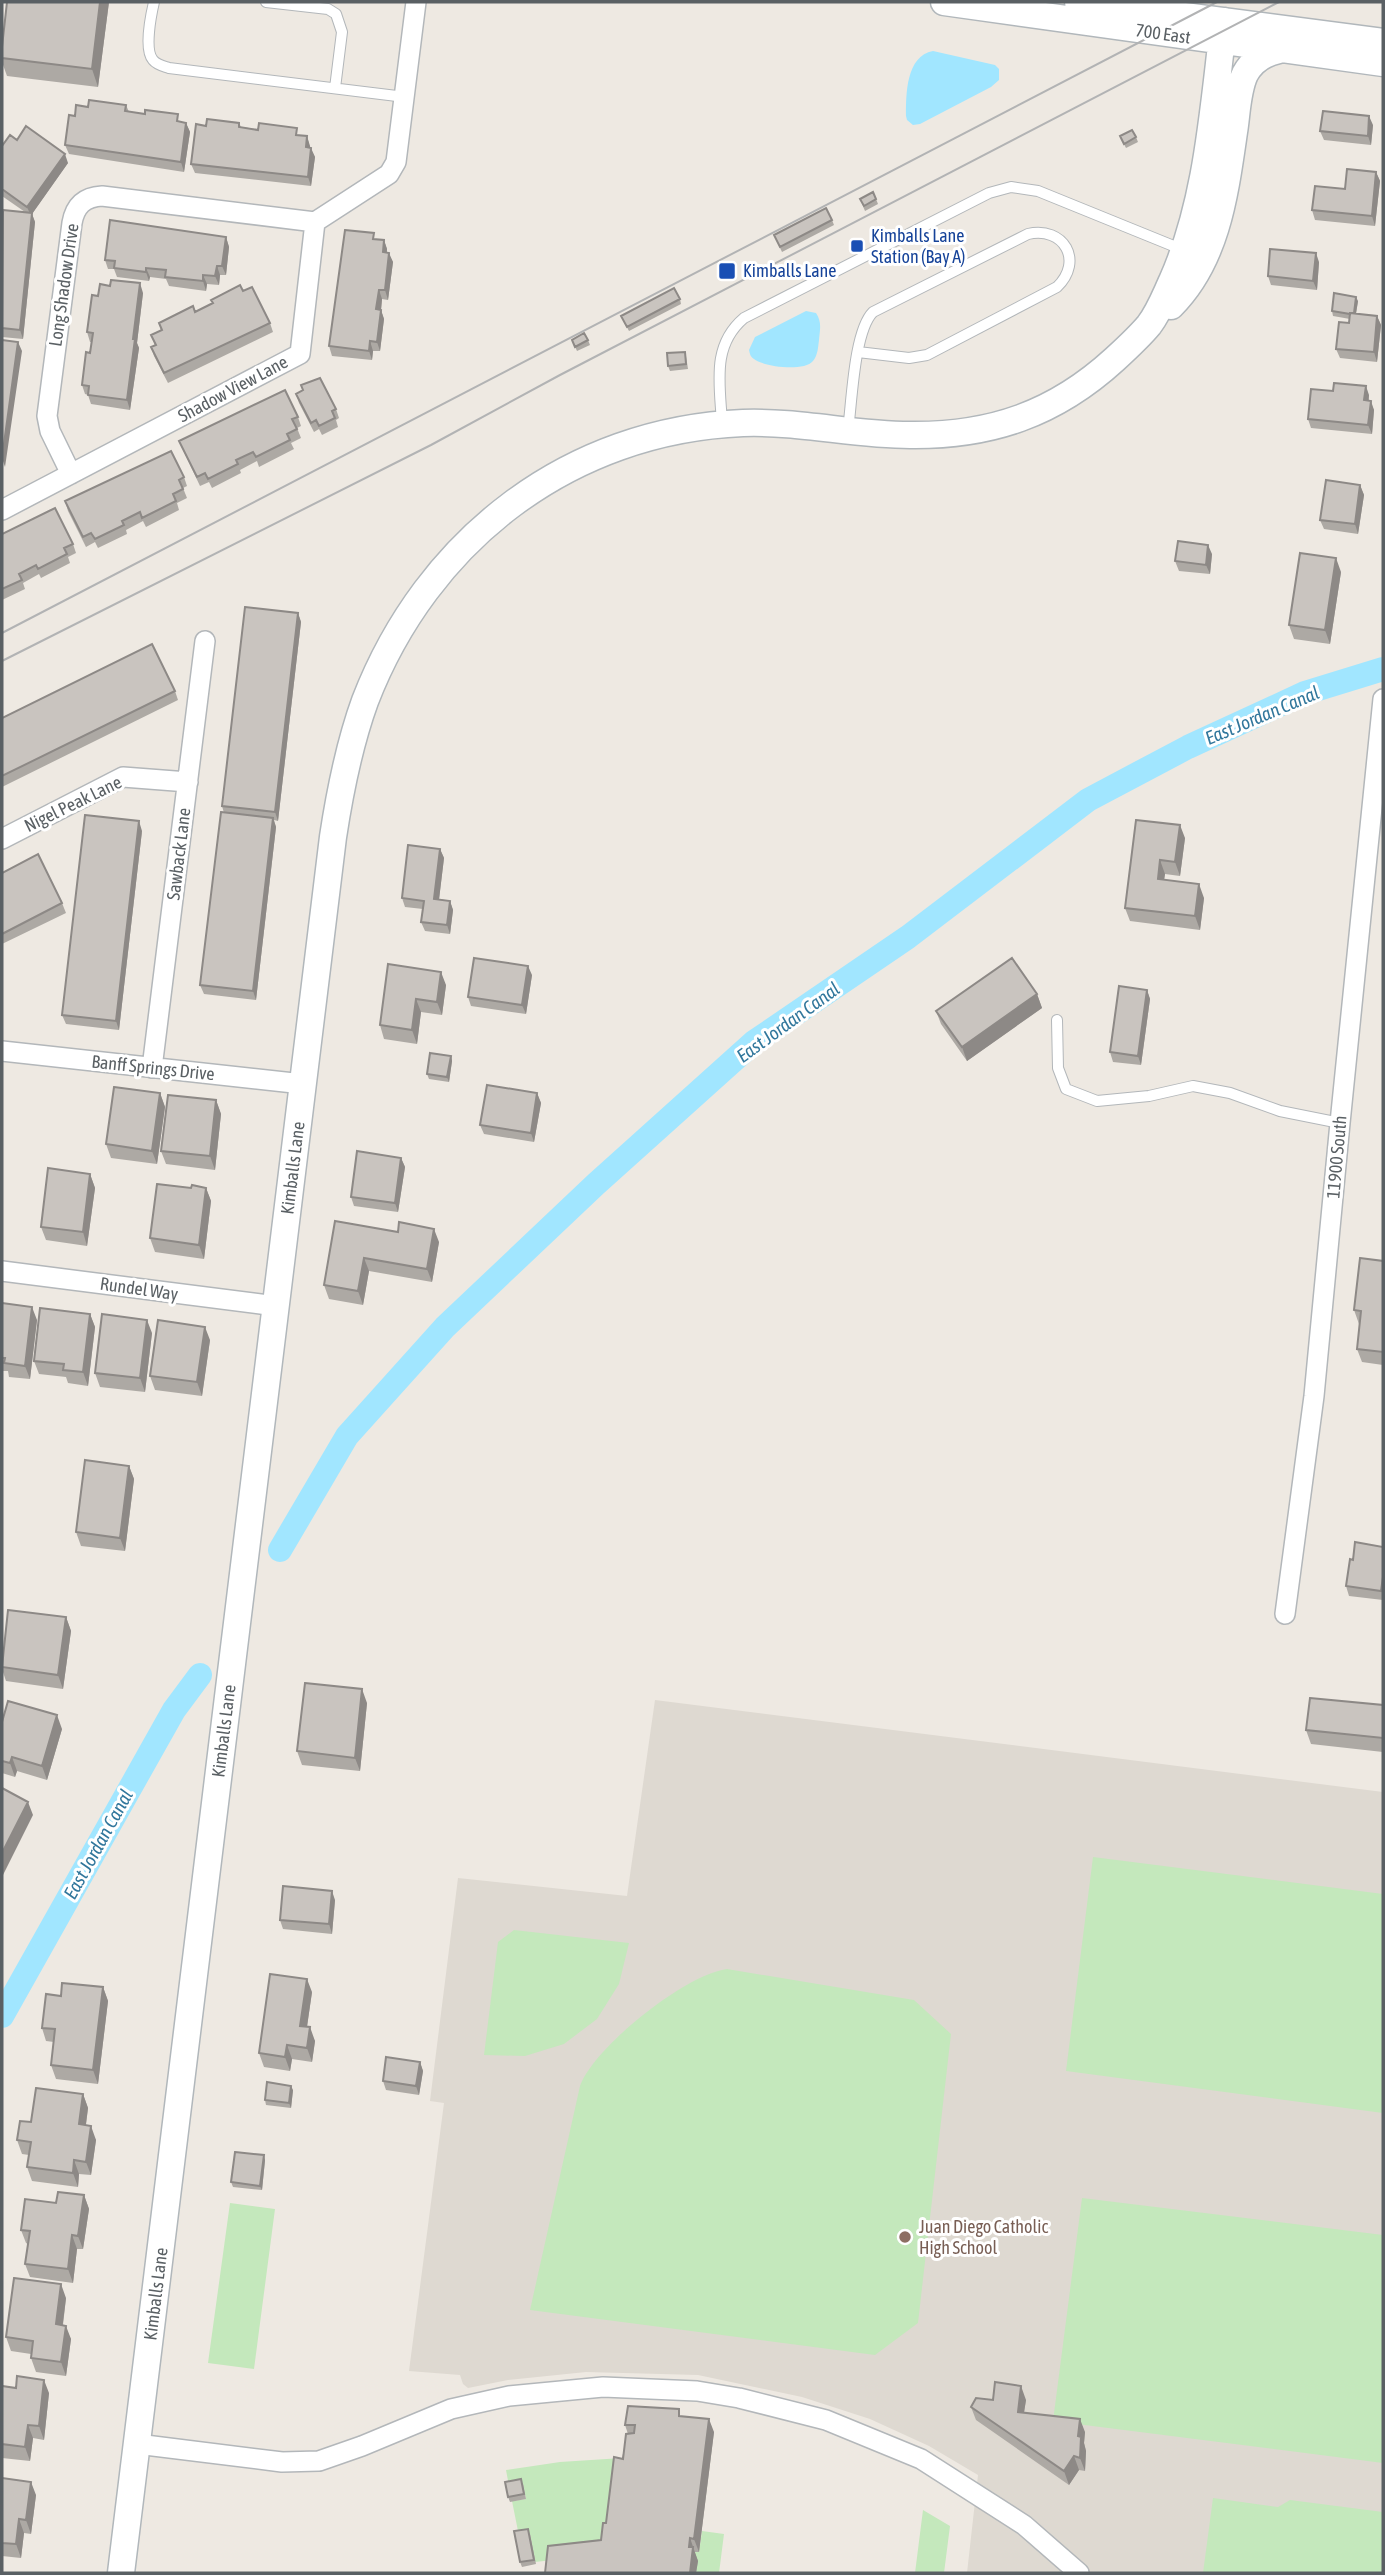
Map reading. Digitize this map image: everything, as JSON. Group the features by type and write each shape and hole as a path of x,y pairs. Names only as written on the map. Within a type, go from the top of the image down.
{"street":[{"path":"315,222 389,173 396,162 416,2"},
{"name":"700 East","path":"944,2 1215,31 1383,42"},
{"name":"700 East","path":"1078,2 1215,31 1279,50 1383,63"},
{"name":"Kimballs Lane","path":"1151,323 1175,247 1187,195 1215,31"},
{"name":"Kimballs Lane","path":"121,2573 333,837 346,765 370,690 398,632 415,606 472,536 495,515 555,475 595,456 648,438 722,425 773,423 909,435 970,431 1024,418 1055,404 1084,385 1151,323 1178,268 1198,203 1215,31"},
{"path":"1151,323 1189,286 1206,255 1225,194 1243,78 1255,61 1279,50"},
{"name":"Long Shadow Drive","path":"71,474 50,431 47,416 72,223 78,206 88,198 102,196 315,222"},
{"name":"Shadow View Lane","path":"2,510 300,354 315,222"},
{"name":"Sawback Lane","path":"152,1068 205,641"},
{"name":"11900 South","path":"1285,1614 1314,1396 1340,1123 1378,798 1383,699"},
{"name":"Nigel Peak Lane","path":"2,839 123,778 188,782"},
{"name":"Banff Springs Drive","path":"2,1051 303,1084"},
{"name":"Rundel Way","path":"2,1271 276,1306"},
{"path":"137,2445 282,2462 318,2461 451,2409 509,2396 603,2387 697,2391 816,2417 921,2459 1024,2525 1079,2573"}],"lane":[{"path":"154,2 148,50 150,58 158,65 405,97"},
{"path":"266,2 328,9 336,14 342,32 335,88"},
{"path":"722,425 720,359 725,340 737,324 989,192 1011,187 1038,191 1175,247"},
{"path":"848,430 858,352 863,326 873,312 1028,234 1048,233 1064,244 1070,262 1068,272 1057,287 947,345 919,357 858,352"},
{"path":"1057,1020 1058,1068 1066,1089 1097,1101 1149,1096 1194,1086 1230,1093 1280,1111 1340,1123"}],"shaded area":[{"name":"Juan Diego Catholic High School","path":"655,1700 1383,1792 1383,2573 967,2573 978,2475 929,2446 870,2419 802,2397 698,2375 586,2372 508,2380 468,2388 463,2384 460,2375 409,2371 444,2103 430,2101 458,1878 627,1896"}],"green space":[{"path":"1093,1857 1383,1894 1383,2113 1066,2071"},
{"path":"514,1930 629,1943 619,1984 597,2019 564,2044 525,2056 484,2055 498,1942"},
{"path":"727,1969 914,2000 951,2034 918,2323 875,2355 530,2310 580,2086 589,2070 622,2033 666,1998 709,1974"},
{"path":"1082,2198 1383,2235 1383,2463 1053,2421"},
{"path":"230,2203 275,2209 254,2369 208,2363"},
{"path":"622,2458 606,2554 535,2562 530,2534 519,2536 512,2501 526,2499 523,2484 509,2486 506,2470 560,2462"},
{"path":"1213,2498 1278,2507 1290,2500 1383,2512 1383,2573 1203,2573"},
{"path":"923,2510 950,2526 944,2573 915,2573"},
{"path":"702,2531 724,2534 719,2573 696,2573 695,2552 699,2552"}],"water":[{"path":"933,51 995,65 999,69 999,80 991,87 920,124 913,125 906,116 909,77 917,60"},
{"path":"806,311 816,313 820,323 818,351 813,361 801,366 784,367 759,362 752,357 749,350 755,337"}],"building":[{"path":"7,2 100,2 92,69 2,58"},
{"path":"89,100 126,105 125,111 145,114 145,110 178,114 177,121 186,123 181,162 65,145 69,115 75,116 76,105 88,107"},
{"path":"1323,111 1369,116 1368,136 1320,131"},
{"path":"207,119 239,123 239,127 258,130 259,123 297,128 296,135 307,136 306,147 311,148 308,177 191,164 196,124 206,126"},
{"path":"26,126 65,154 27,207 2,189 2,146 10,135 17,140"},
{"path":"1132,130 1136,137 1124,144 1120,136"},
{"path":"1347,169 1376,172 1372,216 1312,210 1315,186 1345,189"},
{"path":"873,192 876,199 864,206 860,199"},
{"path":"826,208 832,220 780,247 774,235"},
{"path":"3,210 32,213 20,330 2,328"},
{"path":"110,220 226,237 222,266 217,266 215,276 203,275 203,281 165,277 166,270 146,268 146,272 114,268 115,261 105,260"},
{"path":"345,230 374,233 373,239 384,240 383,252 389,253 385,290 379,290 376,309 381,310 377,342 370,341 369,351 329,346"},
{"path":"1270,249 1316,253 1313,281 1268,276"},
{"path":"111,280 140,283 127,400 88,395 89,386 82,385 86,352 90,353 93,333 87,332 92,295 98,296 100,284 110,286"},
{"path":"240,285 243,291 252,287 270,323 164,373 151,347 156,345 151,335 162,330 159,323 193,306 195,312"},
{"path":"674,288 680,299 627,327 621,316"},
{"path":"1334,293 1356,297 1354,313 1332,311"},
{"path":"1350,313 1377,316 1374,352 1336,349 1339,322 1349,323"},
{"path":"584,333 588,340 575,347 572,340"},
{"path":"2,340 18,342 2,458"},
{"path":"685,352 686,364 668,366 667,353"},
{"path":"320,378 336,409 332,411 335,418 319,426 316,420 311,423 296,394 303,390 301,385"},
{"path":"1334,383 1366,386 1364,400 1371,401 1368,425 1308,419 1311,389 1333,391"},
{"path":"285,390 298,417 292,419 297,429 287,434 290,440 256,457 253,452 236,460 238,464 208,479 205,473 197,477 179,441"},
{"path":"171,451 184,477 179,480 183,489 173,494 176,501 142,518 140,512 122,521 124,525 95,539 91,533 83,537 65,501"},
{"path":"1326,480 1360,485 1355,524 1320,520"},
{"path":"55,508 73,544 64,548 67,554 38,569 36,565 19,574 22,580 2,589 2,534"},
{"path":"1178,541 1208,545 1206,565 1175,561"},
{"path":"1300,553 1336,558 1325,630 1289,625"},
{"path":"245,607 298,613 275,812 222,806"},
{"path":"152,644 175,691 2,776 2,718"},
{"path":"221,812 273,818 253,991 200,985"},
{"path":"85,815 139,821 116,1021 62,1015"},
{"path":"1136,820 1180,825 1175,862 1160,860 1158,879 1199,884 1195,916 1125,908"},
{"path":"408,845 440,849 434,899 450,901 447,925 421,922 424,901 402,898"},
{"path":"38,854 62,903 2,934 2,873"},
{"path":"474,958 528,966 522,1005 468,997"},
{"path":"1012,958 1037,994 962,1047 936,1011"},
{"path":"388,964 441,972 437,1002 416,999 412,1030 380,1025"},
{"path":"1119,986 1147,990 1138,1056 1110,1052"},
{"path":"430,1053 451,1056 447,1077 427,1074"},
{"path":"487,1085 537,1093 531,1133 480,1125"},
{"path":"114,1087 160,1093 152,1151 106,1144"},
{"path":"168,1095 216,1100 210,1156 161,1151"},
{"path":"357,1151 401,1158 395,1203 351,1197"},
{"path":"48,1168 90,1174 83,1232 41,1227"},
{"path":"157,1184 206,1188 199,1245 150,1238"},
{"path":"335,1221 398,1232 399,1222 434,1229 427,1269 364,1258 358,1291 324,1285"},
{"path":"1360,1258 1383,1261 1383,1352 1357,1349 1361,1311 1354,1310"},
{"path":"2,1303 32,1307 25,1366 4,1363 5,1358 2,1358"},
{"path":"40,1308 90,1314 83,1372 63,1370 64,1364 34,1361"},
{"path":"102,1314 147,1320 140,1378 95,1373"},
{"path":"158,1320 205,1327 197,1382 150,1376"},
{"path":"85,1460 129,1466 120,1538 76,1532"},
{"path":"1355,1542 1383,1547 1381,1591 1346,1586"},
{"path":"8,1610 66,1617 58,1675 2,1667"},
{"path":"305,1683 362,1689 355,1758 297,1751"},
{"path":"1310,1698 1383,1705 1383,1738 1306,1730"},
{"path":"8,1701 57,1715 42,1766 12,1757 10,1763 2,1761 2,1722"},
{"path":"2,1788 28,1802 2,1853"},
{"path":"283,1886 332,1891 329,1924 280,1920"},
{"path":"270,1974 307,1979 300,2026 310,2027 307,2048 287,2045 285,2057 259,2053"},
{"path":"62,1983 103,1987 93,2070 51,2065 55,2029 42,2028 46,1994 61,1996"},
{"path":"386,2057 420,2062 416,2086 383,2081"},
{"path":"267,2082 291,2086 289,2103 265,2100"},
{"path":"36,2088 83,2094 79,2124 91,2126 86,2162 74,2160 73,2173 27,2167 31,2142 17,2140 20,2121 31,2122"},
{"path":"235,2152 264,2155 260,2186 231,2182"},
{"path":"58,2192 84,2195 78,2236 72,2235 68,2269 25,2264 30,2231 21,2230 25,2199 56,2203"},
{"path":"14,2278 61,2284 56,2324 66,2326 61,2362 31,2358 33,2341 6,2337"},
{"path":"17,2376 44,2380 39,2426 28,2425 25,2447 2,2444 2,2386 16,2388"},
{"path":"995,2382 1021,2386 1018,2412 1080,2419 1080,2458 1074,2456 1064,2471 971,2407 976,2398 993,2400"},
{"path":"628,2406 679,2409 679,2416 709,2419 694,2539 690,2538 689,2547 693,2547 690,2573 545,2573 548,2546 601,2540 603,2523 606,2523 614,2457 623,2459 626,2434 634,2433 635,2425 625,2425"},
{"path":"2,2478 31,2482 26,2520 19,2519 16,2544 2,2543"},
{"path":"521,2479 524,2494 508,2497 505,2482"},
{"path":"528,2529 534,2560 520,2562 514,2531"}],"waterway":[{"name":"East Jordan Canal","path":"280,1550 347,1436 445,1327 596,1184 754,1042 908,937 1088,800 1188,747 1305,693 1383,669"},
{"name":"East Jordan Canal","path":"2,2016 174,1710 200,1675"}],"tram line":[{"path":"2,633 1217,2"},
{"path":"2,661 431,445 560,375 1279,2"}],"place":[{"name":"Kimballs Lane Station (Bay A)","path":"857,246"},
{"name":"Kimballs Lane","path":"727,271"},
{"name":"Juan Diego Catholic High School","path":"905,2237"}]}
